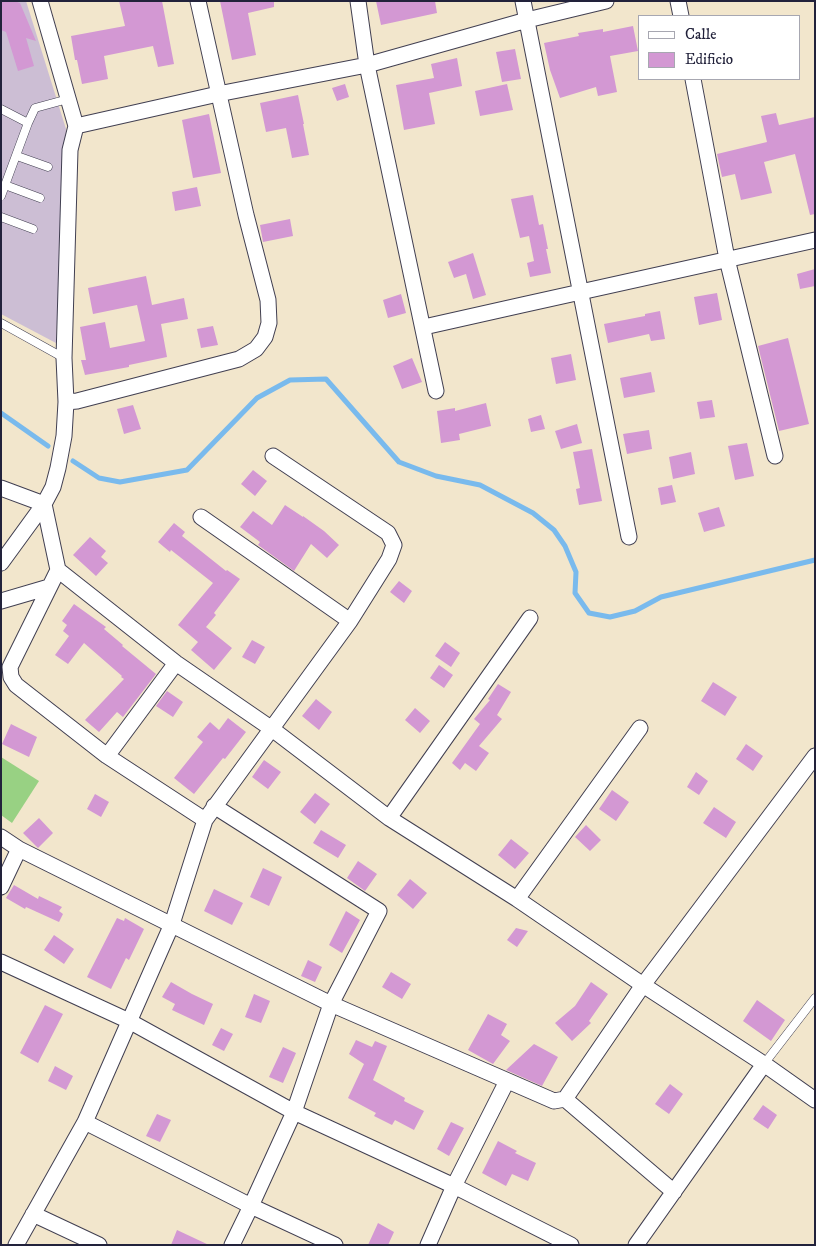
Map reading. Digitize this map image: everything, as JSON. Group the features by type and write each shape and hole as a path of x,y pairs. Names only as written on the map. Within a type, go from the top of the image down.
{"street":[{"path":"1,563 44,504 58,468 64,436 66,402 64,358 70,150 76,126 40,1"},
{"path":"66,402 77,401 239,359 256,348 265,337 269,324 268,300 246,215 198,1"},
{"path":"358,1 367,65 424,327 436,391"},
{"path":"522,1 629,537"},
{"path":"76,126 218,94 367,65 527,20 606,1"},
{"path":"678,1 681,15"},
{"path":"693,80 727,259 775,456"},
{"path":"424,327 815,240"},
{"path":"16,1245 85,1122 172,924 205,820 350,621 389,559 394,545 388,533 274,456"},
{"path":"1,488 44,504"},
{"path":"44,504 58,570 176,664 272,729 389,818 517,899 815,1100"},
{"path":"200,516 350,621"},
{"path":"58,570 10,667 16,685 108,756 205,820"},
{"path":"1,602 49,587"},
{"path":"389,818 530,618"},
{"path":"108,756 176,664"},
{"path":"517,899 640,728"},
{"path":"1,837 19,849 331,1004 554,1101 565,1099 643,985 815,756"},
{"path":"214,806 379,911 331,1004 294,1112 232,1245"},
{"path":"1,887 19,849"},
{"path":"1,962 129,1021 294,1112 454,1186 571,1245"},
{"path":"636,1245 764,1064"},
{"path":"428,1245 454,1186 507,1081"},
{"path":"565,1099 674,1192"},
{"path":"85,1122 251,1206 335,1245"},
{"path":"33,1214 99,1245"}],"lane":[{"path":"1,196 35,108 68,99"},
{"path":"1,109 28,123"},
{"path":"17,156 48,167"},
{"path":"5,185 40,198"},
{"path":"1,217 33,229"},
{"path":"1,322 64,358"},
{"path":"764,1064 815,998"}],"shaded area":[{"path":"1,1 26,1 66,129 56,343 1,314"}],"green space":[{"path":"1,757 39,781 12,823 1,815"}],"building":[{"path":"1,1 20,3 36,41 26,38 34,66 18,71 6,32 1,30"},
{"path":"119,1 162,1 174,64 158,67 153,46 104,56 108,79 82,84 71,36 125,26"},
{"path":"220,1 274,1 274,7 248,13 256,55 232,60"},
{"path":"376,1 435,1 437,13 381,25"},
{"path":"633,26 638,51 610,56 617,92 598,96 596,87 560,98 550,70 544,43 579,36 578,33 603,29 603,32"},
{"path":"515,49 521,79 502,82 496,52"},
{"path":"457,58 462,86 429,93 435,124 404,130 396,85 434,78 431,64"},
{"path":"345,84 349,97 337,101 332,88"},
{"path":"507,84 513,110 480,116 475,91"},
{"path":"298,95 309,155 292,158 286,128 266,132 260,103"},
{"path":"776,113 779,125 815,117 815,214 810,215 795,154 764,162 772,193 741,200 735,174 722,177 717,154 767,142 761,116"},
{"path":"209,114 221,173 193,178 182,120"},
{"path":"197,187 201,206 175,211 172,192"},
{"path":"533,195 539,225 543,224 551,273 530,277 527,263 534,261 529,236 520,238 511,199"},
{"path":"290,219 293,236 263,242 260,225"},
{"path":"473,253 486,295 473,299 466,274 454,278 448,262"},
{"path":"815,269 815,286 800,289 797,274"},
{"path":"146,276 152,305 184,298 188,319 161,324 167,357 129,365 129,367 85,375 81,360 86,360 80,327 105,322 110,348 145,341 137,305 93,314 88,288"},
{"path":"717,293 722,320 699,325 694,297"},
{"path":"401,294 406,313 388,318 383,300"},
{"path":"660,311 665,339 651,341 649,334 608,343 604,324"},
{"path":"213,326 218,345 201,348 197,329"},
{"path":"788,338 809,424 779,431 758,346"},
{"path":"571,354 576,380 556,384 551,358"},
{"path":"412,358 422,382 402,389 393,366"},
{"path":"651,372 655,392 624,398 620,378"},
{"path":"712,400 715,417 700,419 697,402"},
{"path":"486,403 491,426 459,434 460,440 441,443 437,411 455,408 455,411"},
{"path":"133,405 141,429 124,434 117,409"},
{"path":"541,415 545,429 531,432 528,419"},
{"path":"577,424 582,443 561,449 555,431"},
{"path":"649,430 652,449 627,454 623,434"},
{"path":"747,443 754,476 735,480 728,446"},
{"path":"592,449 602,501 579,505 576,489 580,488 573,452"},
{"path":"691,452 695,474 673,479 669,457"},
{"path":"253,470 267,481 255,496 241,484"},
{"path":"672,485 676,502 661,505 658,488"},
{"path":"285,505 324,531 339,545 327,558 311,544 294,571 258,545 260,542 240,527 253,511 272,525"},
{"path":"719,507 725,526 704,532 698,513"},
{"path":"174,523 185,532 182,536 226,571 240,579 214,613 216,615 206,627 232,648 214,670 191,650 198,642 178,625 213,583 158,542"},
{"path":"90,537 106,551 101,557 108,563 96,576 73,555"},
{"path":"399,581 412,591 404,603 390,592"},
{"path":"74,604 106,627 104,629 122,646 156,674 123,717 117,712 99,732 85,720 124,679 84,643 68,664 55,655 69,636 63,631 67,625 62,621"},
{"path":"252,640 265,647 255,664 242,657"},
{"path":"445,642 460,653 451,667 435,656"},
{"path":"439,665 453,675 444,688 430,678"},
{"path":"713,682 737,697 725,716 701,701"},
{"path":"498,684 511,692 497,715 502,719 479,746 489,753 476,771 465,763 460,770 452,763 480,724 474,719 490,700 488,699"},
{"path":"167,691 183,702 173,717 156,706"},
{"path":"316,699 332,712 319,730 302,716"},
{"path":"415,708 430,721 420,733 405,720"},
{"path":"228,718 246,732 194,794 174,778 203,742 197,737 210,722 219,730"},
{"path":"11,724 37,737 29,757 2,744"},
{"path":"746,744 763,756 753,771 736,759"},
{"path":"264,760 281,772 268,789 252,777"},
{"path":"696,772 708,781 699,795 687,787"},
{"path":"612,790 629,802 616,821 599,809"},
{"path":"315,793 330,804 315,824 300,812"},
{"path":"95,794 109,802 101,817 87,809"},
{"path":"714,807 736,822 726,838 703,823"},
{"path":"39,818 53,833 38,848 23,833"},
{"path":"586,825 601,840 590,851 575,837"},
{"path":"321,830 346,845 338,858 313,843"},
{"path":"511,839 529,853 515,869 498,855"},
{"path":"358,861 377,874 365,891 347,878"},
{"path":"263,868 282,877 269,906 250,897"},
{"path":"410,879 427,893 413,909 397,895"},
{"path":"14,885 38,899 39,896 62,907 59,911 63,914 59,922 26,907 25,909 6,898"},
{"path":"214,889 243,903 232,925 204,911"},
{"path":"346,911 360,920 342,953 329,945"},
{"path":"117,918 124,921 125,918 144,929 129,960 126,958 111,989 87,977"},
{"path":"516,928 528,931 517,947 507,940"},
{"path":"54,935 74,949 64,964 44,950"},
{"path":"308,960 322,967 315,982 301,976"},
{"path":"391,972 411,984 402,999 382,987"},
{"path":"171,982 213,1004 204,1025 172,1010 175,1004 162,997"},
{"path":"591,982 608,994 589,1021 591,1023 572,1041 555,1023 575,1006"},
{"path":"254,994 270,1001 261,1023 245,1017"},
{"path":"757,1000 785,1020 771,1041 743,1021"},
{"path":"45,1005 63,1014 38,1063 20,1053"},
{"path":"488,1014 507,1024 501,1035 510,1041 493,1064 468,1050"},
{"path":"221,1028 233,1034 224,1051 212,1045"},
{"path":"356,1040 372,1047 375,1041 387,1046 373,1080 405,1098 404,1101 424,1111 414,1130 395,1120 392,1125 374,1116 376,1113 348,1098 364,1064 349,1054"},
{"path":"534,1044 558,1057 542,1086 506,1070"},
{"path":"283,1047 296,1053 283,1083 269,1077"},
{"path":"55,1066 73,1076 66,1090 48,1081"},
{"path":"670,1084 683,1094 669,1114 655,1104"},
{"path":"763,1105 777,1115 768,1129 753,1119"},
{"path":"157,1114 171,1120 160,1142 146,1136"},
{"path":"451,1122 464,1128 449,1156 437,1149"},
{"path":"498,1141 517,1151 515,1153 536,1163 528,1181 512,1174 506,1186 482,1173"},
{"path":"378,1223 394,1232 388,1245 368,1245"},
{"path":"177,1230 209,1245 171,1245"}],"waterway":[{"path":"73,461 99,478 120,482 187,470 257,398 290,380 326,379 399,462 436,476 480,485 533,513 554,530 565,546 576,572 575,593 589,613 610,617 635,611 661,597 815,560"},
{"path":"1,413 48,446"}]}
